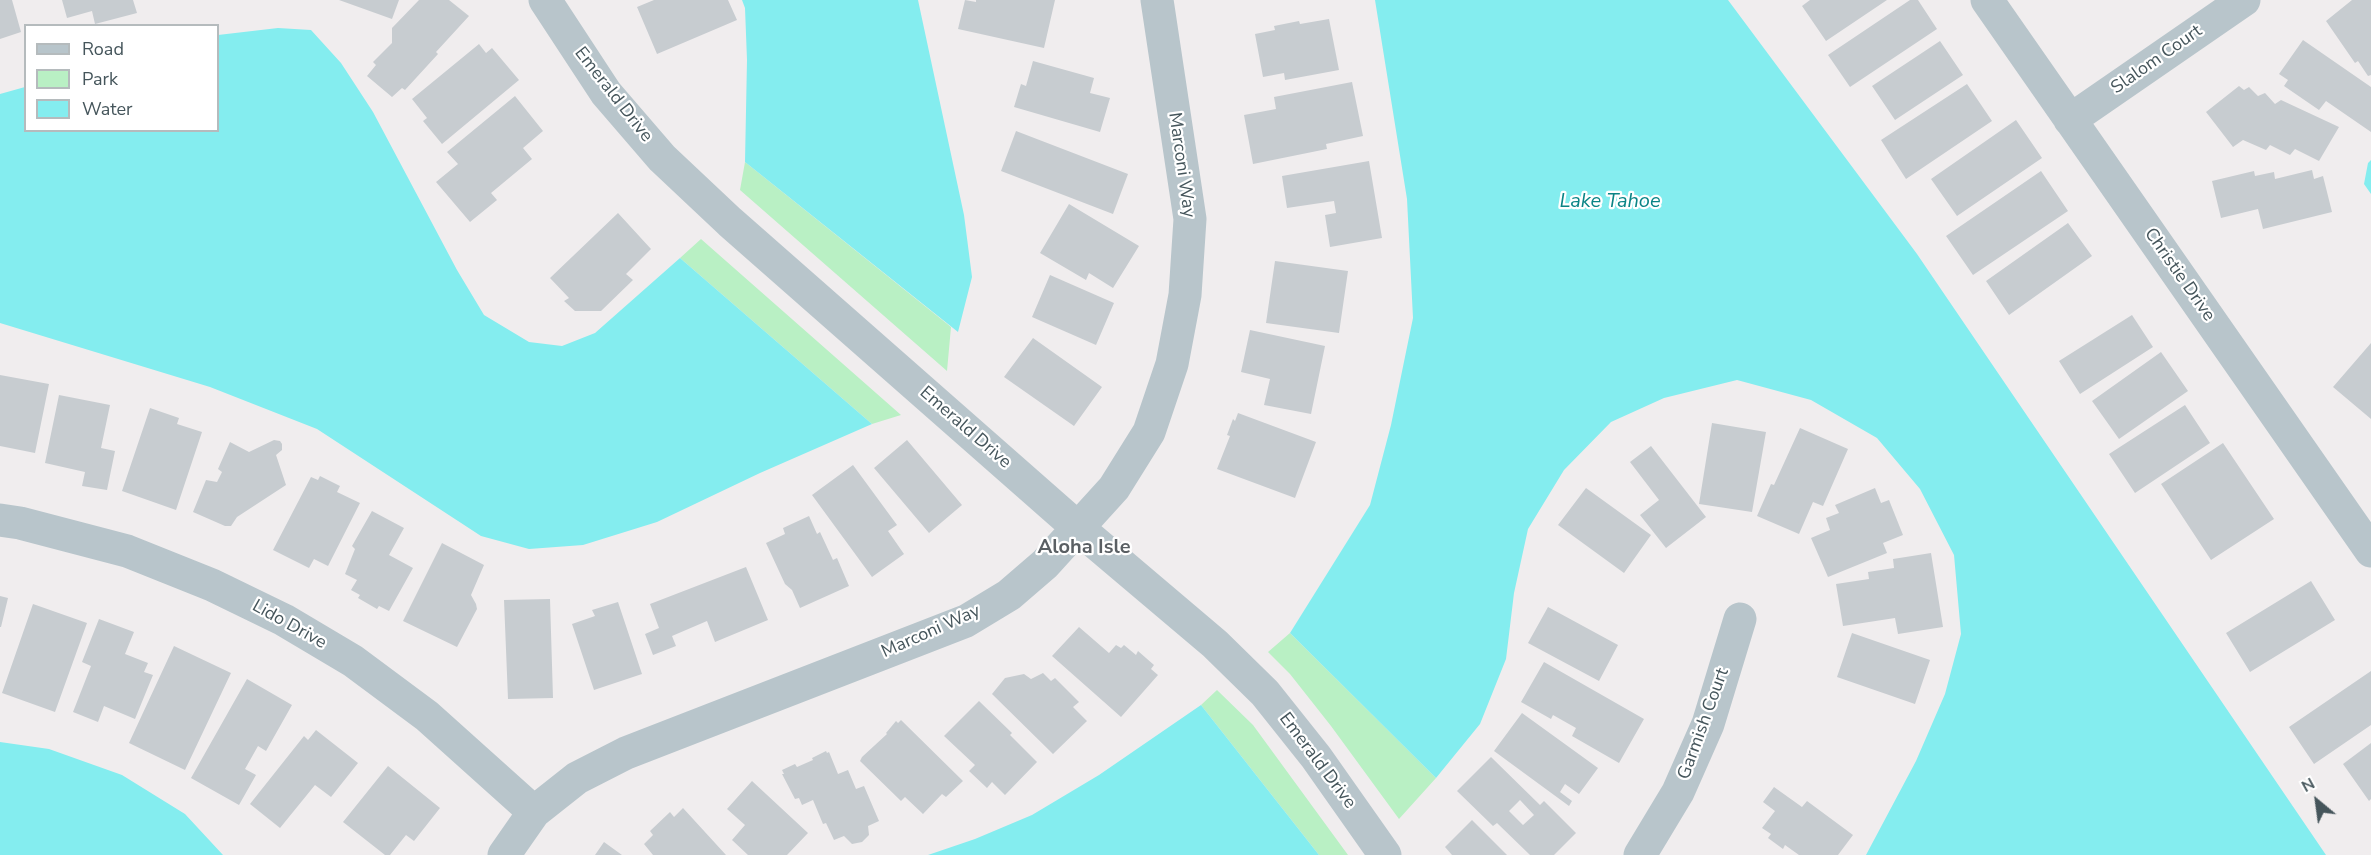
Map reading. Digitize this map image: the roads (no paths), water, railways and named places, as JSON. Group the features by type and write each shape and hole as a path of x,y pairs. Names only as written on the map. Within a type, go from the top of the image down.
{"street":[{"name":"Emerald Drive","path":"545,0 606,93 662,158 730,222 1078,528 1215,644 1265,693 1316,757 1386,855"},
{"name":"Marconi Way","path":"504,855 534,812 577,778 626,753 966,621 1009,595 1045,564 1114,488 1149,432 1172,364 1185,295 1190,219 1156,0"},
{"name":"Christie Drive","path":"1987,0 2371,551"},
{"name":"Slalom Court","path":"2070,120 2244,0"},
{"name":"Lido Drive","path":"0,520 20,523 127,551 212,585 284,620 353,661 427,716 534,812"},
{"name":"Garmish Court","path":"1640,855 1678,792 1708,724 1740,619"}],"water":[{"path":"742,0 918,0 964,215 972,277 958,332 745,162 747,60 745,8"},
{"name":"Lake Tahoe","path":"1375,0 1728,0 1917,254 2326,855 1866,855 1916,761 1945,694 1961,634 1954,555 1920,489 1877,438 1811,400 1737,380 1664,398 1611,422 1564,470 1528,529 1514,593 1506,659 1480,724 1436,778 1290,633 1370,505 1391,425 1413,318 1407,199"},
{"path":"278,28 311,30 341,63 373,112 457,270 484,315 529,342 562,346 595,333 680,258 872,424 760,473 657,522 583,545 529,549 481,536 317,429 210,387 0,323 0,94 24,87 24,132 219,132 219,35"},
{"path":"2371,160 2371,194 2364,184 2368,163"},
{"path":"1201,705 1319,855 928,855 975,839 1032,815 1099,775"},
{"path":"0,742 49,749 122,775 185,814 223,855 0,855"}],"district":[{"name":"Aloha Isle","path":"1084,548"}]}
